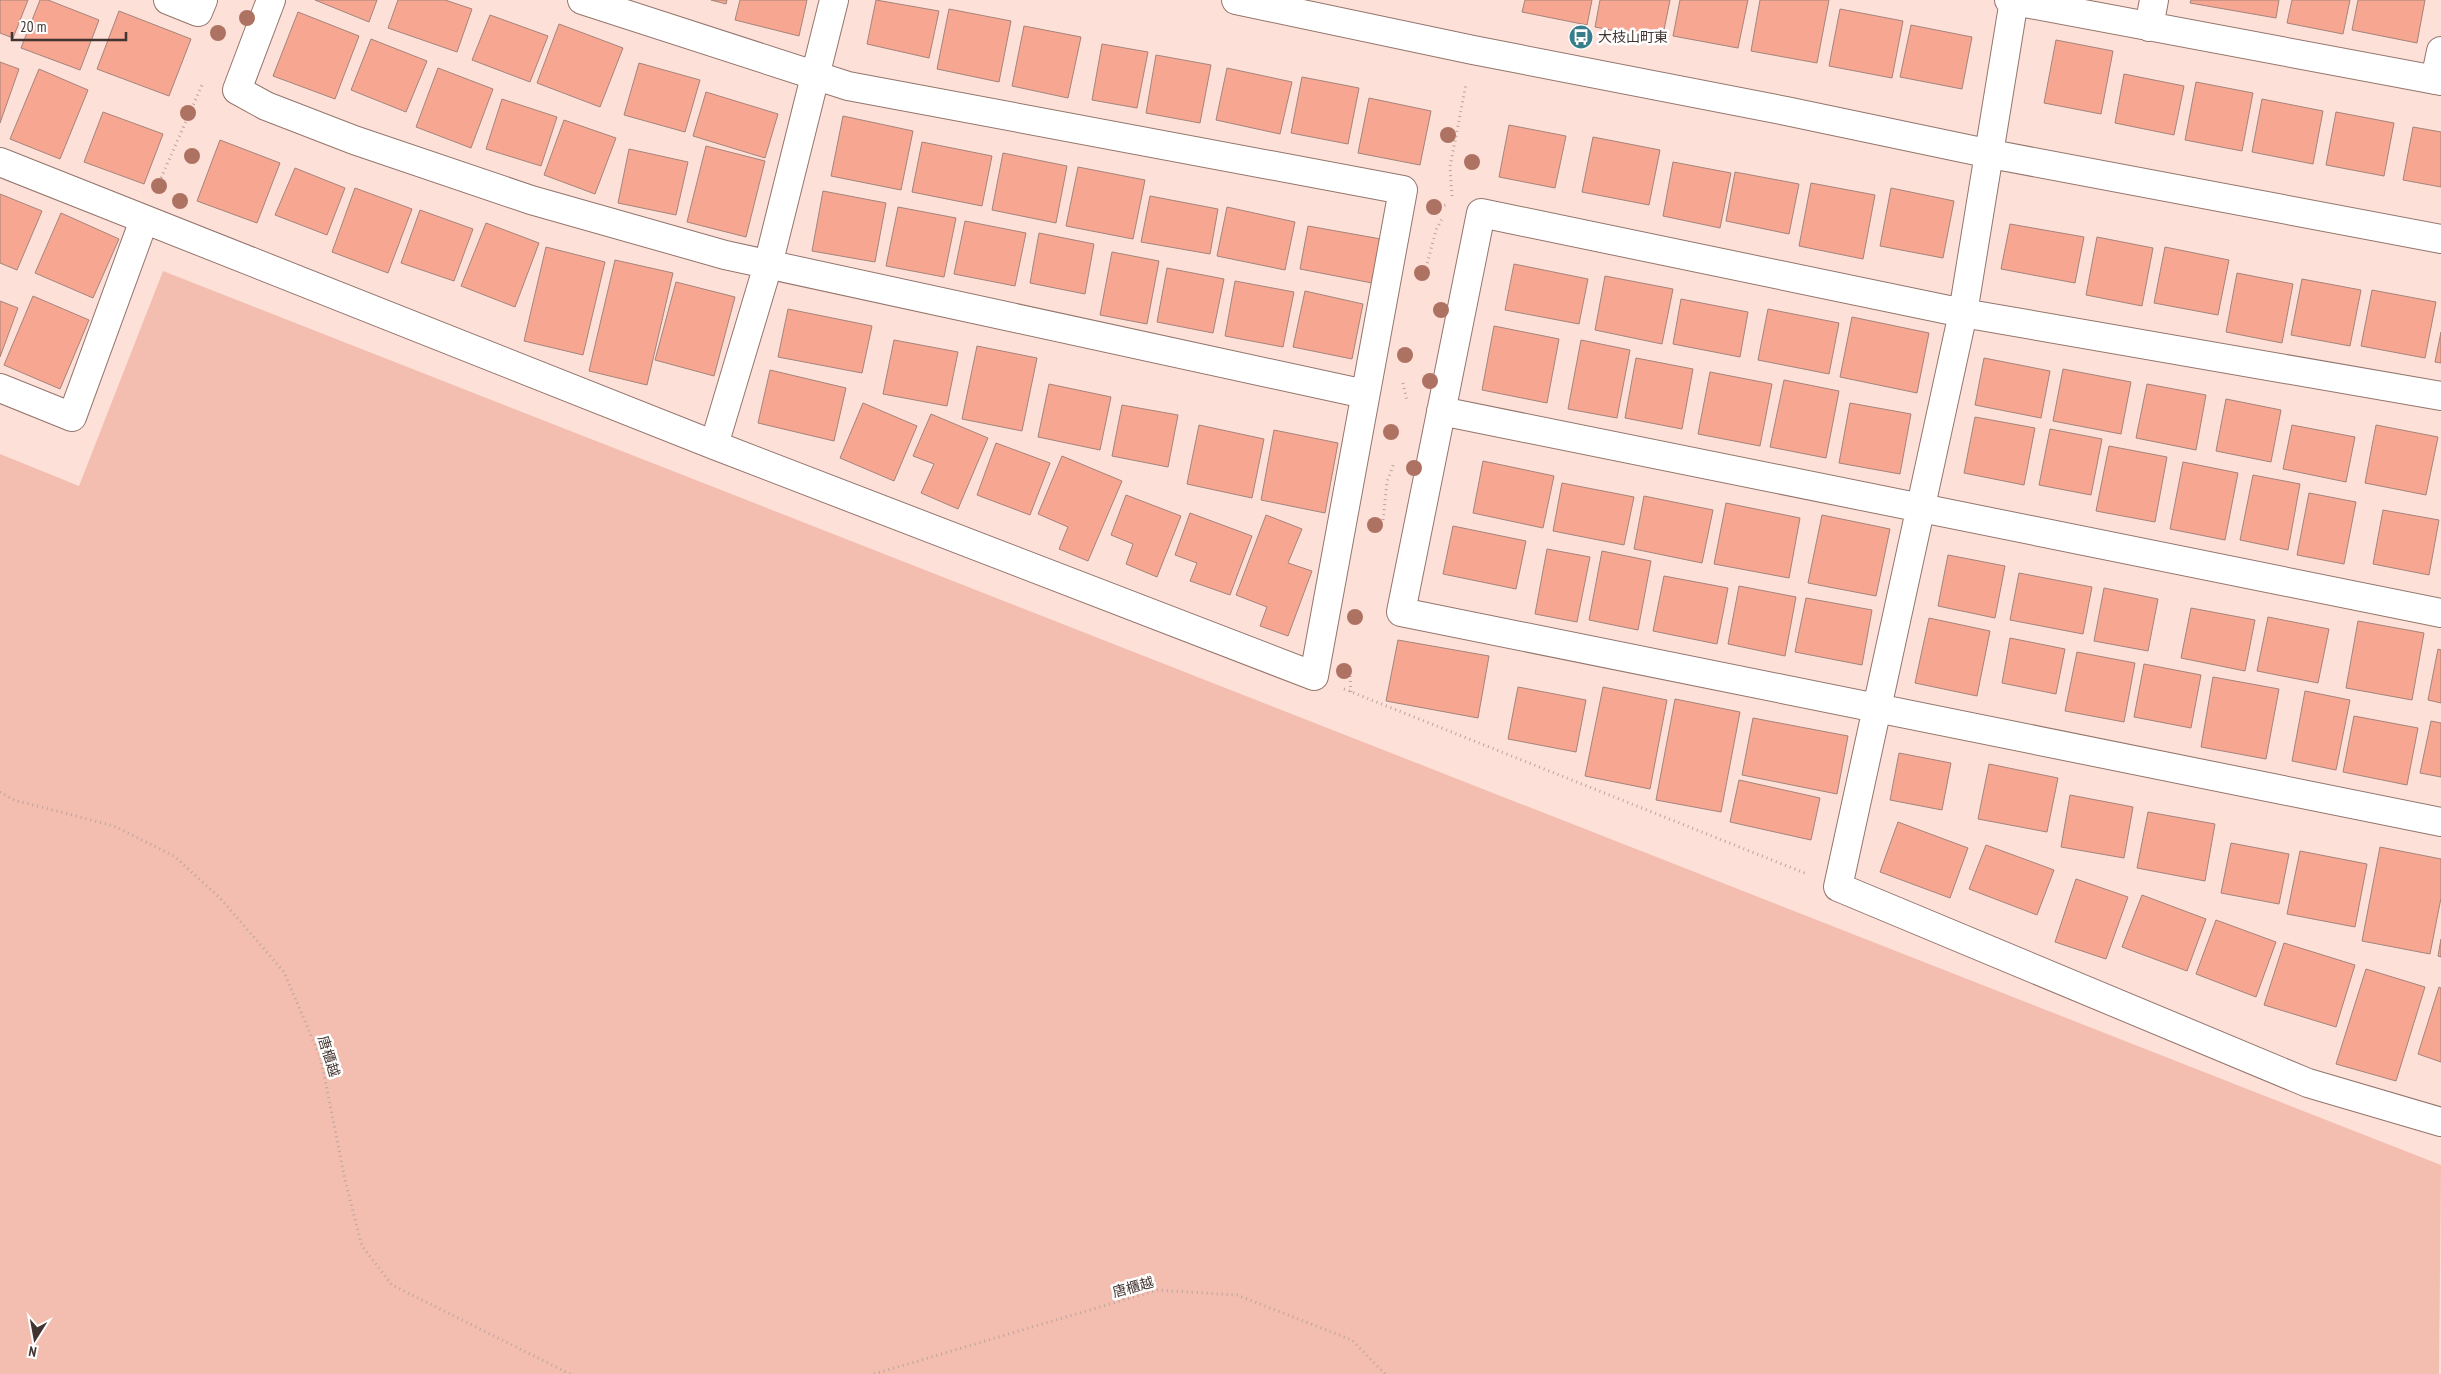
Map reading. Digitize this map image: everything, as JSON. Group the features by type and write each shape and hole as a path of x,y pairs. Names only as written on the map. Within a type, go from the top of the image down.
{"street":[{"path":"168,0 198,12 203,0"},
{"path":"271,0 237,90 266,106 354,140 531,200 768,265 1364,394"},
{"path":"0,162 714,445 1314,676 1364,394 1403,190 848,86 815,77 582,0"},
{"path":"714,445 768,265 834,0"},
{"path":"1236,0 1473,50 1777,109 1991,154 2441,239"},
{"path":"2441,51 2438,81 2012,0 1991,154 1963,313 1838,887 2308,1083 2441,1122"},
{"path":"2149,27 2154,0"},
{"path":"2441,396 1963,313 1482,214 1401,612 1877,706 2441,822"},
{"path":"0,388 72,418 144,220"},
{"path":"1441,411 1922,507 2441,614"}],"path":[{"path":"1424,275 1436,230 1452,203 1450,166 1473,50"},
{"path":"144,220 206,77"},
{"path":"1399,211 1419,214 1452,203"},
{"path":"1403,381 1407,409"},
{"path":"1383,528 1387,482 1396,458"},
{"path":"1350,675 1351,693"},
{"path":"1314,676 1351,693 1838,887"},
{"name":"唐櫃越","path":"0,792 14,800 114,826 174,856 220,898 284,972 321,1059 345,1180 362,1246 392,1285 570,1374"},
{"name":"唐櫃越","path":"874,1374 1157,1290 1237,1295 1352,1340 1385,1374"}],"shaded area":[{"path":"163,271 2441,1165 2439,1374 0,1374 0,454 79,486"}],"building":[{"path":"0,0 28,0 13,38 0,33"},
{"path":"40,0 48,0 99,20 80,70 21,48"},
{"path":"315,0 377,0 369,22"},
{"path":"398,0 445,0 472,9 457,52 388,28"},
{"path":"711,0 727,0 726,4"},
{"path":"740,0 807,0 799,36 735,20"},
{"path":"876,0 939,11 929,58 867,44"},
{"path":"1525,0 1592,0 1587,25 1522,12"},
{"path":"1600,0 1670,0 1662,40 1595,27"},
{"path":"1680,0 1748,0 1738,48 1673,36"},
{"path":"1760,0 1829,0 1817,63 1751,51"},
{"path":"2191,0 2279,0 2276,18 2190,3"},
{"path":"2292,0 2350,0 2343,34 2287,23"},
{"path":"2358,0 2425,0 2417,43 2352,30"},
{"path":"949,9 1011,21 999,82 937,69"},
{"path":"1840,9 1903,21 1892,78 1829,66"},
{"path":"119,11 191,39 169,96 97,69"},
{"path":"298,12 359,36 335,99 273,76"},
{"path":"490,15 548,36 530,82 472,60"},
{"path":"559,24 623,48 600,107 537,83"},
{"path":"1911,25 1972,37 1962,89 1900,77"},
{"path":"1024,26 1081,37 1068,98 1012,86"},
{"path":"371,39 427,61 406,112 351,90"},
{"path":"2056,40 2113,51 2101,114 2044,103"},
{"path":"1102,44 1148,52 1137,108 1092,100"},
{"path":"1156,55 1211,65 1200,123 1146,113"},
{"path":"0,62 19,69 0,123"},
{"path":"639,63 700,80 685,132 624,115"},
{"path":"438,68 493,89 471,148 416,127"},
{"path":"1227,68 1292,82 1280,134 1216,120"},
{"path":"39,69 88,90 60,159 10,139"},
{"path":"2124,74 2184,86 2174,135 2115,123"},
{"path":"1302,77 1359,88 1348,144 1291,133"},
{"path":"2196,82 2253,93 2242,151 2185,140"},
{"path":"706,92 778,114 765,158 693,136"},
{"path":"1369,98 1431,111 1420,165 1358,153"},
{"path":"502,99 557,117 541,166 486,149"},
{"path":"2262,99 2323,111 2313,164 2252,152"},
{"path":"103,112 163,134 144,184 84,162"},
{"path":"2336,112 2394,123 2384,176 2326,165"},
{"path":"843,116 913,131 901,190 831,176"},
{"path":"564,120 616,138 595,194 544,175"},
{"path":"1509,125 1566,136 1555,188 1499,177"},
{"path":"2413,127 2441,132 2441,187 2403,180"},
{"path":"1593,137 1660,150 1649,205 1582,192"},
{"path":"220,140 280,163 257,223 197,201"},
{"path":"922,142 992,156 982,206 912,192"},
{"path":"706,146 765,161 746,237 687,222"},
{"path":"629,149 688,162 676,215 618,203"},
{"path":"1003,153 1067,166 1056,223 992,210"},
{"path":"1673,162 1731,173 1720,228 1663,216"},
{"path":"1078,167 1145,180 1133,239 1066,226"},
{"path":"295,168 345,188 327,235 275,215"},
{"path":"1735,172 1799,184 1789,234 1726,221"},
{"path":"1811,183 1875,195 1863,259 1799,246"},
{"path":"355,188 412,209 388,273 332,252"},
{"path":"1891,188 1954,201 1943,258 1880,246"},
{"path":"823,191 886,203 875,262 812,251"},
{"path":"0,194 42,211 17,270 0,263"},
{"path":"1150,196 1218,209 1210,254 1141,242"},
{"path":"898,207 956,218 944,277 886,266"},
{"path":"1227,207 1295,222 1285,270 1217,256"},
{"path":"420,210 473,229 454,281 401,263"},
{"path":"61,213 119,239 93,298 35,273"},
{"path":"965,221 1026,233 1015,286 954,274"},
{"path":"486,223 539,243 515,307 461,286"},
{"path":"2010,224 2084,237 2075,283 2001,269"},
{"path":"1308,226 1381,239 1372,283 1300,269"},
{"path":"1039,233 1094,244 1085,294 1030,283"},
{"path":"2097,237 2153,248 2142,306 2086,295"},
{"path":"546,247 605,262 583,355 524,341"},
{"path":"2165,247 2229,260 2218,315 2154,303"},
{"path":"1112,252 1159,261 1147,324 1100,315"},
{"path":"615,260 673,273 647,385 589,371"},
{"path":"1514,264 1588,279 1579,324 1505,310"},
{"path":"1167,268 1224,279 1213,333 1157,322"},
{"path":"2237,273 2293,284 2282,343 2226,332"},
{"path":"1605,276 1673,289 1662,344 1595,330"},
{"path":"2302,279 2361,290 2350,346 2291,335"},
{"path":"1235,281 1294,292 1283,347 1225,336"},
{"path":"676,282 735,297 714,376 655,360"},
{"path":"2372,290 2436,302 2425,358 2361,346"},
{"path":"1305,291 1363,304 1352,359 1293,347"},
{"path":"33,296 89,320 60,389 4,365"},
{"path":"1681,299 1748,312 1740,357 1673,344"},
{"path":"0,301 18,308 0,357"},
{"path":"788,309 872,326 862,373 778,357"},
{"path":"1768,309 1839,323 1829,374 1758,360"},
{"path":"1852,317 1929,333 1917,393 1840,377"},
{"path":"1494,326 1559,339 1547,403 1482,390"},
{"path":"2441,332 2441,363 2435,362"},
{"path":"894,340 958,352 947,406 883,394"},
{"path":"1581,340 1630,350 1617,418 1568,409"},
{"path":"977,346 1037,358 1022,431 962,419"},
{"path":"1636,358 1693,369 1682,429 1625,418"},
{"path":"1984,358 2050,371 2041,418 1975,405"},
{"path":"2063,369 2131,382 2121,434 2053,421"},
{"path":"770,370 846,388 834,441 758,423"},
{"path":"1710,372 1772,384 1760,446 1698,434"},
{"path":"1784,380 1839,391 1826,458 1770,447"},
{"path":"1049,384 1111,397 1100,450 1038,437"},
{"path":"2147,384 2206,395 2196,450 2136,438"},
{"path":"2226,399 2281,410 2271,462 2216,451"},
{"path":"863,403 917,426 894,481 840,458"},
{"path":"1850,403 1911,414 1900,474 1839,463"},
{"path":"1122,405 1178,415 1168,467 1112,456"},
{"path":"931,414 988,438 958,509 921,493 934,464 913,456"},
{"path":"1975,417 2035,428 2024,485 1964,473"},
{"path":"1199,425 1264,439 1252,498 1187,484"},
{"path":"2292,425 2355,437 2346,482 2283,469"},
{"path":"2376,425 2438,437 2426,495 2365,483"},
{"path":"2050,429 2102,439 2091,495 2039,485"},
{"path":"1274,430 1338,443 1325,513 1261,500"},
{"path":"996,443 1050,463 1030,515 977,495"},
{"path":"2109,446 2167,457 2155,522 2096,511"},
{"path":"1062,456 1122,481 1088,561 1059,549 1068,527 1038,514"},
{"path":"1483,461 1554,476 1543,528 1473,513"},
{"path":"2183,462 2238,473 2225,540 2170,529"},
{"path":"2253,475 2300,484 2288,550 2240,540"},
{"path":"1562,483 1634,497 1624,545 1553,531"},
{"path":"2309,493 2356,502 2344,564 2297,555"},
{"path":"1126,495 1181,516 1157,577 1126,564 1133,544 1111,535"},
{"path":"1644,496 1713,510 1702,563 1634,549"},
{"path":"1726,503 1800,518 1789,578 1714,564"},
{"path":"2383,510 2439,520 2429,575 2373,564"},
{"path":"1190,513 1252,536 1230,595 1190,581 1197,563 1175,555"},
{"path":"1266,515 1302,529 1288,563 1312,571 1288,636 1260,626 1267,607 1236,595"},
{"path":"1822,515 1890,529 1876,596 1808,583"},
{"path":"1453,526 1526,541 1516,589 1443,574"},
{"path":"1547,549 1590,557 1577,622 1535,614"},
{"path":"1602,551 1651,561 1638,630 1589,620"},
{"path":"1948,555 2005,566 1995,618 1938,606"},
{"path":"2019,573 2092,587 2083,634 2010,620"},
{"path":"1664,576 1728,588 1717,644 1653,631"},
{"path":"1739,586 1796,597 1785,656 1728,644"},
{"path":"2104,588 2158,599 2148,651 2094,641"},
{"path":"1806,598 1872,610 1862,665 1795,652"},
{"path":"2191,608 2255,620 2245,671 2181,658"},
{"path":"2268,617 2329,629 2318,683 2257,671"},
{"path":"1929,618 1990,631 1977,696 1915,683"},
{"path":"2358,621 2424,633 2412,700 2346,688"},
{"path":"2010,638 2065,649 2056,694 2002,683"},
{"path":"1398,640 1489,656 1478,718 1386,701"},
{"path":"2438,649 2441,650 2441,703 2428,700"},
{"path":"2077,652 2135,663 2124,722 2065,711"},
{"path":"2144,664 2201,675 2191,728 2134,717"},
{"path":"2213,677 2279,689 2266,759 2201,747"},
{"path":"1518,687 1586,700 1576,752 1508,739"},
{"path":"1603,687 1667,700 1650,789 1585,776"},
{"path":"2305,691 2350,700 2336,770 2292,761"},
{"path":"1675,699 1740,712 1721,812 1656,800"},
{"path":"2354,716 2418,728 2407,785 2343,772"},
{"path":"1753,718 1848,736 1837,794 1742,775"},
{"path":"2431,721 2441,723 2441,777 2420,773"},
{"path":"1899,753 1951,763 1942,810 1890,800"},
{"path":"1989,764 2058,778 2047,832 1978,819"},
{"path":"1739,780 1820,798 1811,840 1730,822"},
{"path":"2070,795 2133,807 2124,858 2061,847"},
{"path":"2148,812 2215,824 2205,881 2137,868"},
{"path":"1898,822 1968,848 1950,898 1880,872"},
{"path":"2231,843 2289,854 2279,904 2221,893"},
{"path":"1986,845 2054,870 2037,915 1969,889"},
{"path":"2380,847 2441,859 2441,898 2430,954 2362,941"},
{"path":"2300,851 2367,864 2355,927 2287,914"},
{"path":"2076,879 2128,897 2106,959 2055,942"},
{"path":"2142,895 2206,919 2187,971 2122,947"},
{"path":"2216,920 2276,942 2256,997 2196,974"},
{"path":"2441,939 2441,957 2438,956"},
{"path":"2284,943 2355,965 2336,1027 2264,1005"},
{"path":"2366,969 2425,987 2396,1081 2336,1064"},
{"path":"2439,987 2441,988 2441,1062 2418,1054"}],"place":[{"name":"大枝山町東","path":"1581,37"}]}
